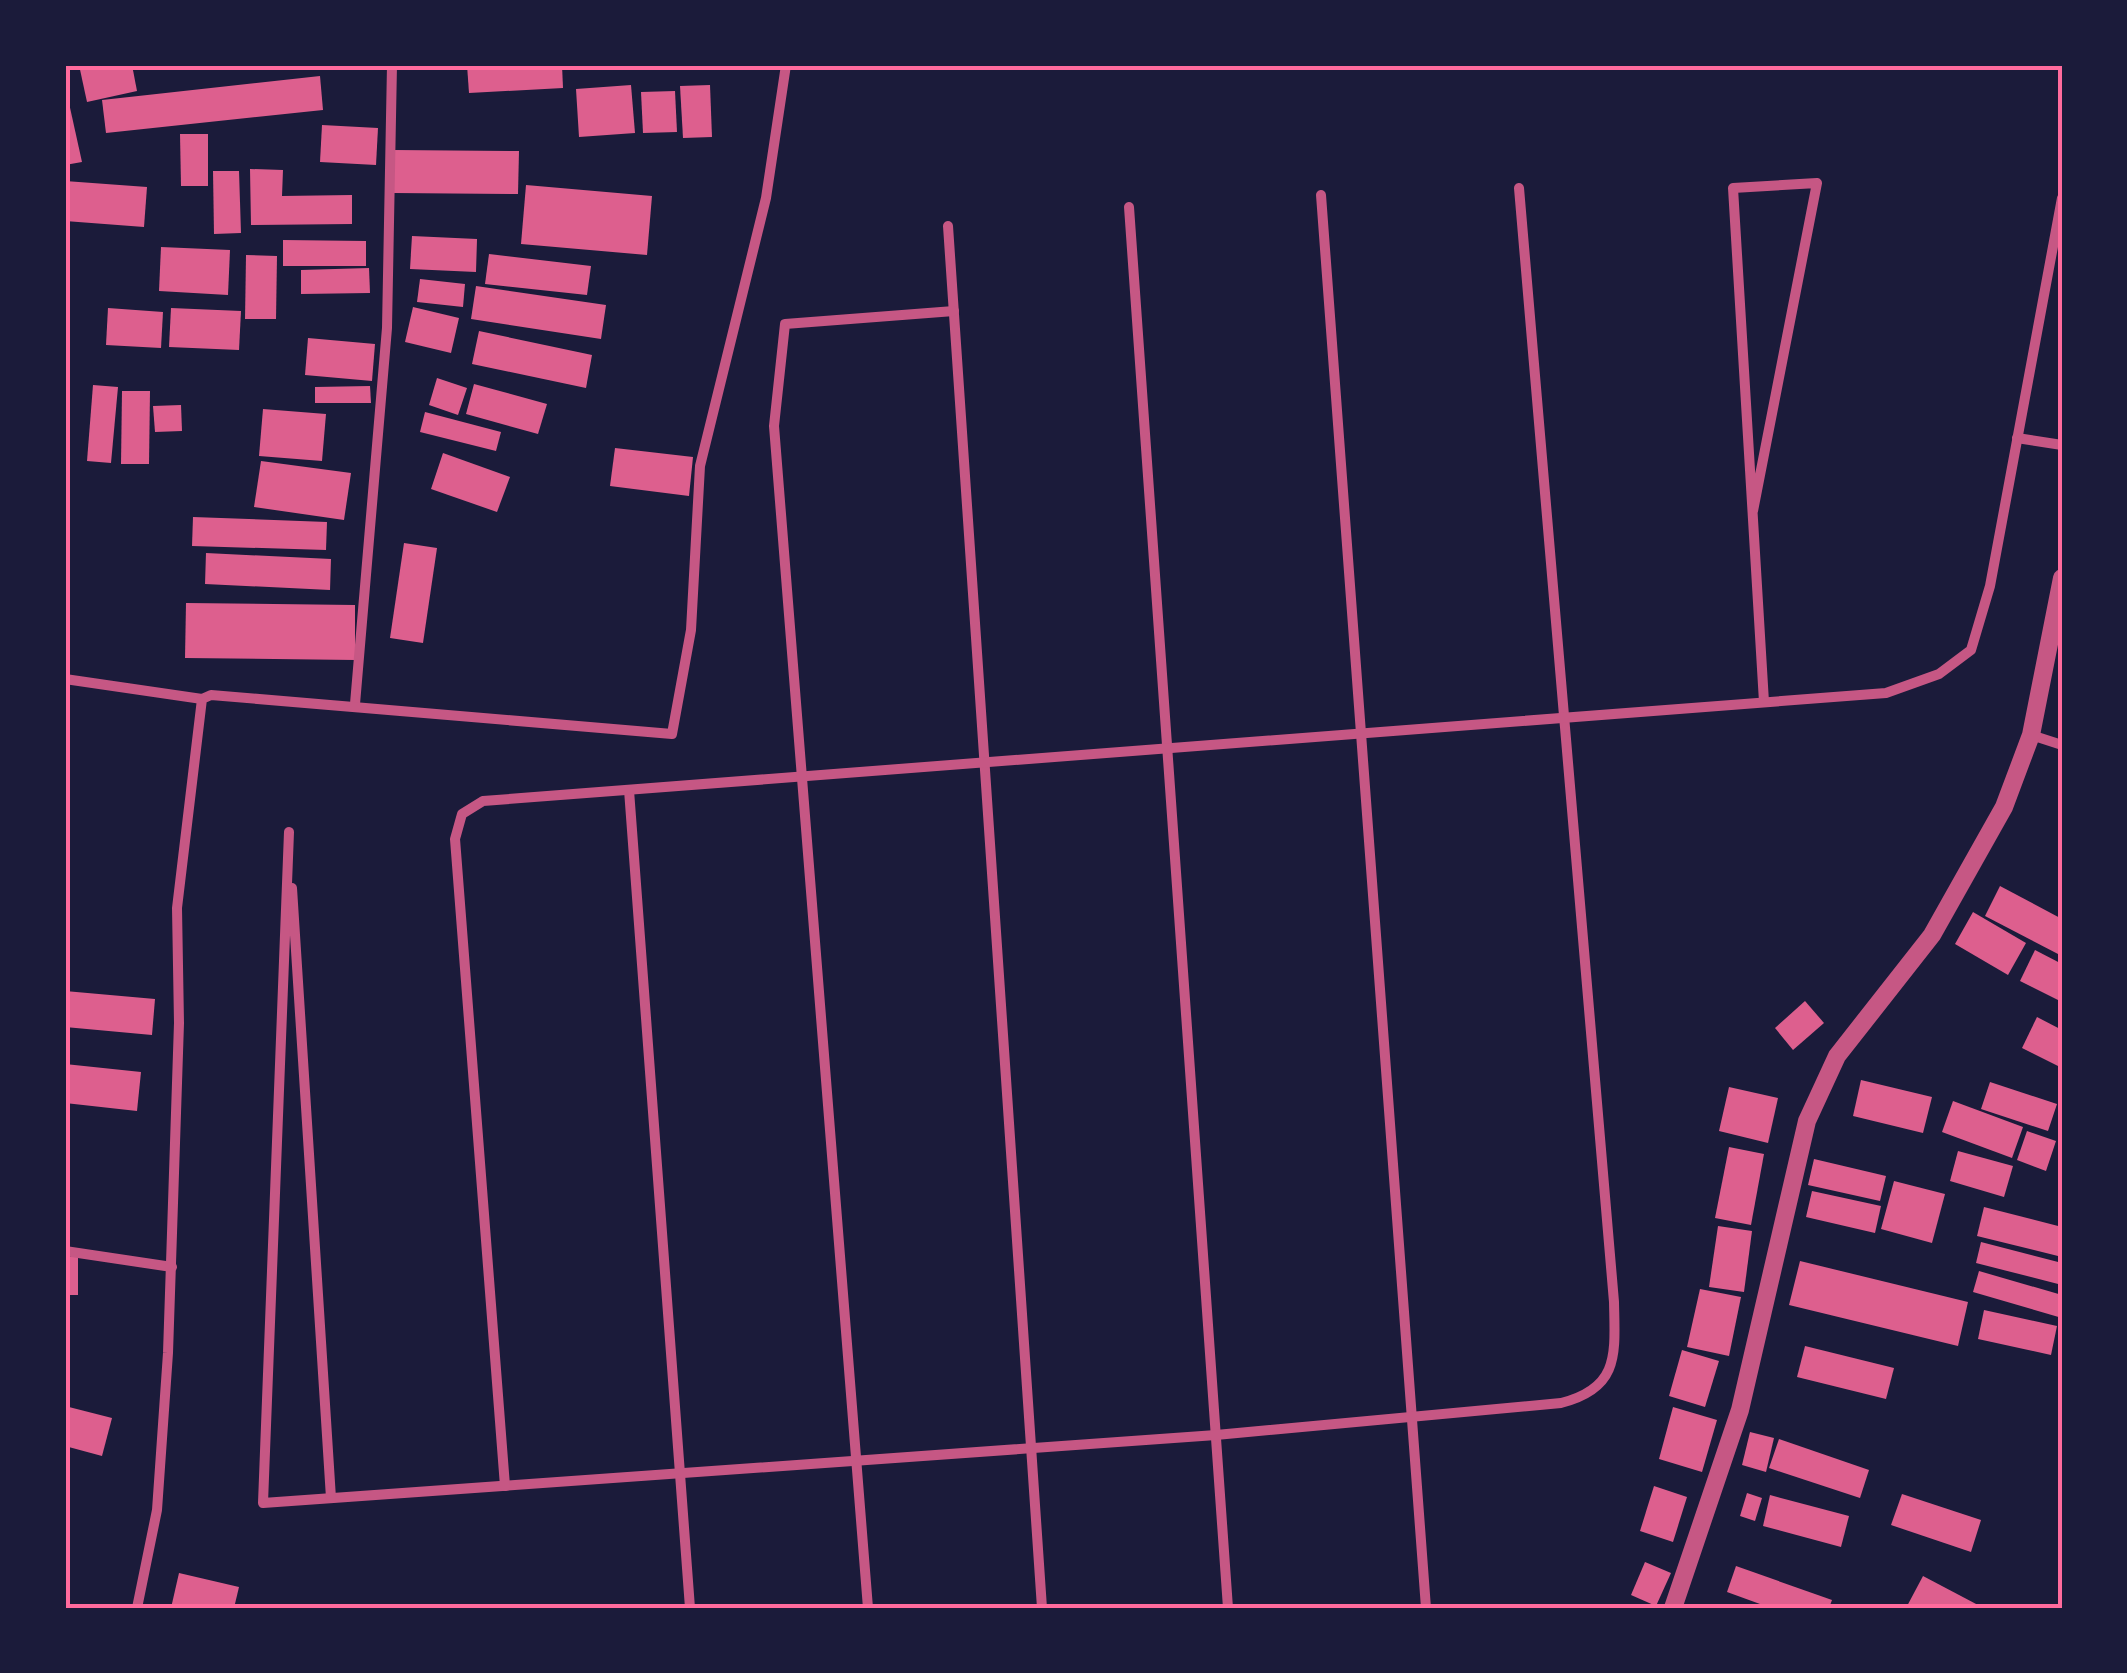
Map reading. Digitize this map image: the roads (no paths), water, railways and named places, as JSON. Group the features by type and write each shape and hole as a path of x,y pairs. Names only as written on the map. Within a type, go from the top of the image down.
{"street":[{"path":"355,704 387,328 392,65"},
{"path":"65,679 202,699 211,696 355,704 664,735 676,729 691,630 700,466 766,198 786,65"},
{"path":"1752,511 1816,183 1733,188 1752,511 1764,702"},
{"path":"331,1498 289,832 262,1503 1216,1434 1582,1398 1599,1386 1615,1352 1519,188"},
{"path":"1321,195 1426,1608"},
{"path":"505,1486 455,839 462,814 483,801 1886,693 1939,674 1971,650 1990,586 2062,198"},
{"path":"1128,207 1228,1608"},
{"path":"948,226 1042,1608"},
{"path":"868,1608 774,426 785,324 954,310"},
{"path":"2018,438 2062,445"},
{"path":"1673,1608 1740,1410 1807,1121 1837,1056 1932,936 2004,807 2031,735 2062,578"},
{"path":"137,1608 157,1510 172,1267 177,908 202,699"},
{"path":"2031,735 2062,745"},
{"path":"629,790 690,1608"},
{"path":"65,1250 172,1267"}]}
